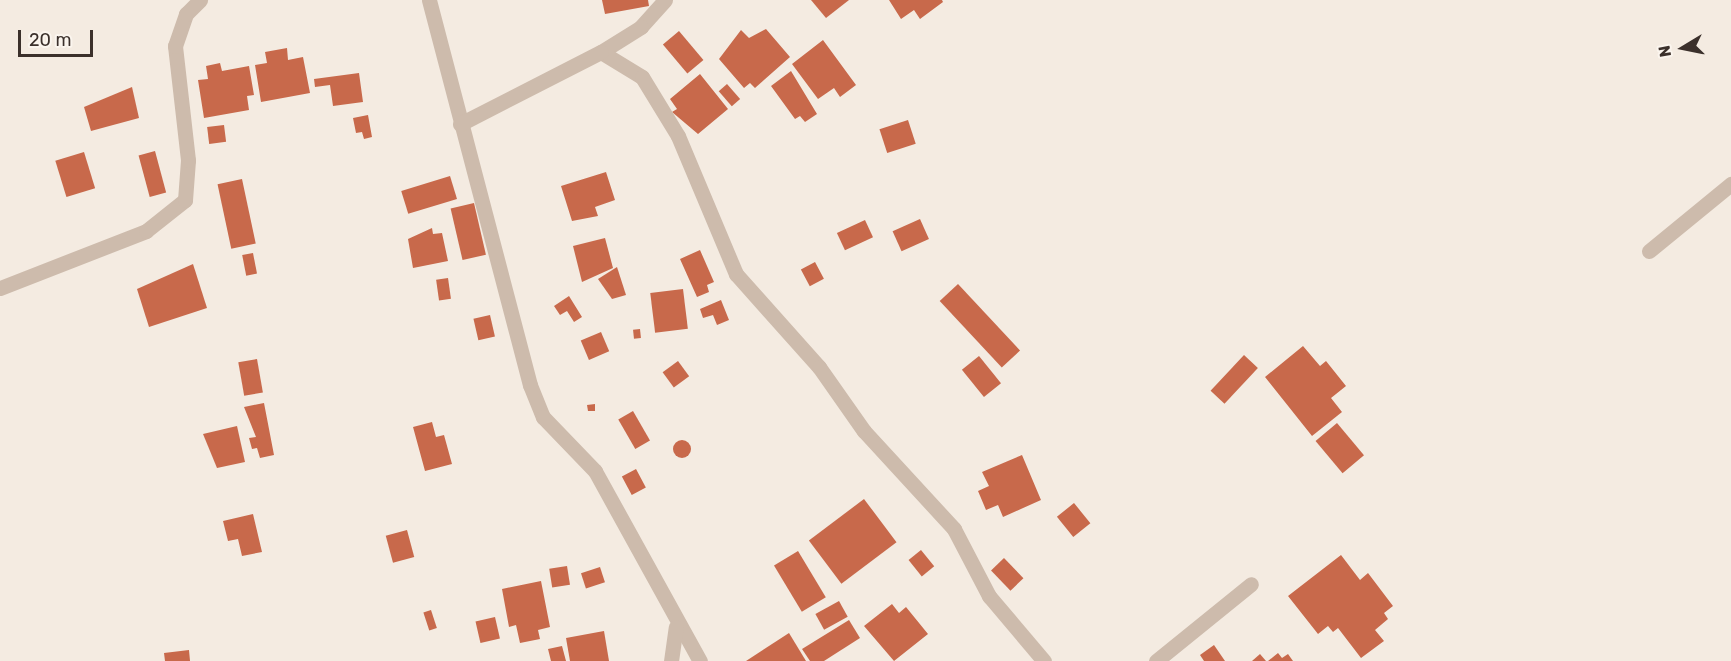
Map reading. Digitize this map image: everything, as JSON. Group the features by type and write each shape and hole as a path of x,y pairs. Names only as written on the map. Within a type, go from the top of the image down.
{"street":[{"path":"0,288 146,231 185,200 188,160 175,46 186,14 200,0"},
{"path":"429,0 460,124 543,417 594,471 676,627 700,661"},
{"path":"460,124 601,52 641,27 665,0"},
{"path":"601,52 642,77 672,126 736,274 819,367 864,431 954,529 989,596 1044,661"},
{"path":"1649,251 1731,184"},
{"path":"1156,661 1251,584"},
{"path":"671,661 676,627"}],"building":[{"path":"602,0 648,0 649,6 605,14"},
{"path":"811,0 849,0 826,18"},
{"path":"889,0 942,0 943,2 920,19 914,10 901,19"},
{"path":"766,29 790,57 755,88 750,83 744,88 719,59 741,30 749,38"},
{"path":"679,31 703,60 687,74 663,44"},
{"path":"823,40 856,85 840,97 834,88 818,99 792,64"},
{"path":"287,48 288,60 303,57 310,93 261,102 255,65 267,63 265,52"},
{"path":"220,63 222,71 249,66 254,95 247,96 249,110 204,118 198,80 208,79 206,66"},
{"path":"791,71 817,114 805,122 800,116 795,119 771,86"},
{"path":"359,73 363,102 333,106 330,85 315,87 314,79"},
{"path":"700,74 728,109 698,134 672,112 677,109 670,99"},
{"path":"727,84 740,99 732,106 719,91"},
{"path":"132,87 139,118 91,131 84,107"},
{"path":"368,115 372,137 364,139 362,132 356,133 353,118"},
{"path":"908,120 916,144 887,153 879,129"},
{"path":"224,125 226,142 209,144 207,127"},
{"path":"155,151 166,193 150,197 139,155"},
{"path":"84,152 95,188 66,197 55,161"},
{"path":"606,172 615,200 595,207 598,216 572,221 561,186"},
{"path":"450,176 457,199 408,214 401,191"},
{"path":"242,179 256,244 231,249 218,184"},
{"path":"474,203 486,255 463,260 451,208"},
{"path":"920,219 929,239 902,251 893,231"},
{"path":"865,220 873,237 845,250 837,233"},
{"path":"432,228 433,234 442,233 448,261 413,268 408,239"},
{"path":"605,238 613,268 582,282 573,246"},
{"path":"700,250 714,282 707,285 709,292 697,297 680,259"},
{"path":"253,253 257,274 246,276 242,255"},
{"path":"815,262 824,279 810,286 801,270"},
{"path":"193,264 207,308 149,327 137,289"},
{"path":"617,267 626,295 612,299 598,279"},
{"path":"448,278 451,299 439,300 436,280"},
{"path":"958,284 1020,351 1002,368 940,301"},
{"path":"683,289 688,329 655,333 650,293"},
{"path":"569,296 582,317 574,322 567,311 560,315 554,306"},
{"path":"721,300 729,320 717,325 713,315 703,318 700,309"},
{"path":"490,315 495,336 478,340 473,319"},
{"path":"640,329 641,338 634,339 633,330"},
{"path":"601,332 609,351 589,360 581,341"},
{"path":"1303,346 1320,366 1326,361 1346,386 1331,398 1342,412 1312,436 1265,377"},
{"path":"1244,355 1258,368 1224,404 1211,391"},
{"path":"979,356 1001,383 984,397 962,370"},
{"path":"257,359 263,392 244,396 238,362"},
{"path":"678,361 689,376 674,388 663,372"},
{"path":"264,403 274,455 260,458 257,448 252,449 249,438 256,437 244,407"},
{"path":"595,404 595,411 588,411 587,405"},
{"path":"633,411 650,440 635,449 618,419"},
{"path":"432,422 436,437 444,435 452,464 425,471 413,427"},
{"path":"1337,423 1364,455 1343,473 1316,441"},
{"path":"237,426 245,462 217,468 203,434"},
{"path":"678,440 686,440 691,445 689,456 678,458 673,453 673,445"},
{"path":"1022,455 1041,500 1003,517 998,505 986,510 978,491 989,486 982,472"},
{"path":"636,469 646,488 632,495 622,477"},
{"path":"864,499 896,542 841,584 809,541"},
{"path":"1074,503 1090,523 1073,537 1057,517"},
{"path":"253,514 262,552 242,556 238,539 228,541 223,521"},
{"path":"407,530 414,557 393,563 386,536"},
{"path":"921,550 934,566 922,576 909,560"},
{"path":"798,551 826,597 802,612 774,565"},
{"path":"1341,555 1360,580 1368,573 1393,606 1384,613 1388,619 1375,630 1384,641 1361,658 1338,628 1333,632 1328,626 1318,634 1288,596"},
{"path":"1004,558 1023,578 1011,591 991,571"},
{"path":"567,566 570,585 552,588 549,569"},
{"path":"600,567 605,582 586,588 581,573"},
{"path":"541,581 550,627 538,630 540,639 520,643 516,625 509,627 502,589"},
{"path":"839,601 848,617 824,630 815,614"},
{"path":"892,604 899,613 906,607 928,634 894,661 864,626"},
{"path":"431,610 437,628 429,631 423,612"},
{"path":"495,617 500,638 480,643 476,621"},
{"path":"849,620 860,638 824,661 810,661 802,649"},
{"path":"604,631 609,661 570,661 566,638"},
{"path":"789,633 806,661 746,661"},
{"path":"1214,645 1225,661 1204,661 1200,655"},
{"path":"562,646 566,661 551,661 548,649"},
{"path":"189,650 190,661 165,661 164,653"},
{"path":"1278,653 1282,658 1288,654 1293,661 1268,661"},
{"path":"1260,654 1266,661 1252,661"}]}
